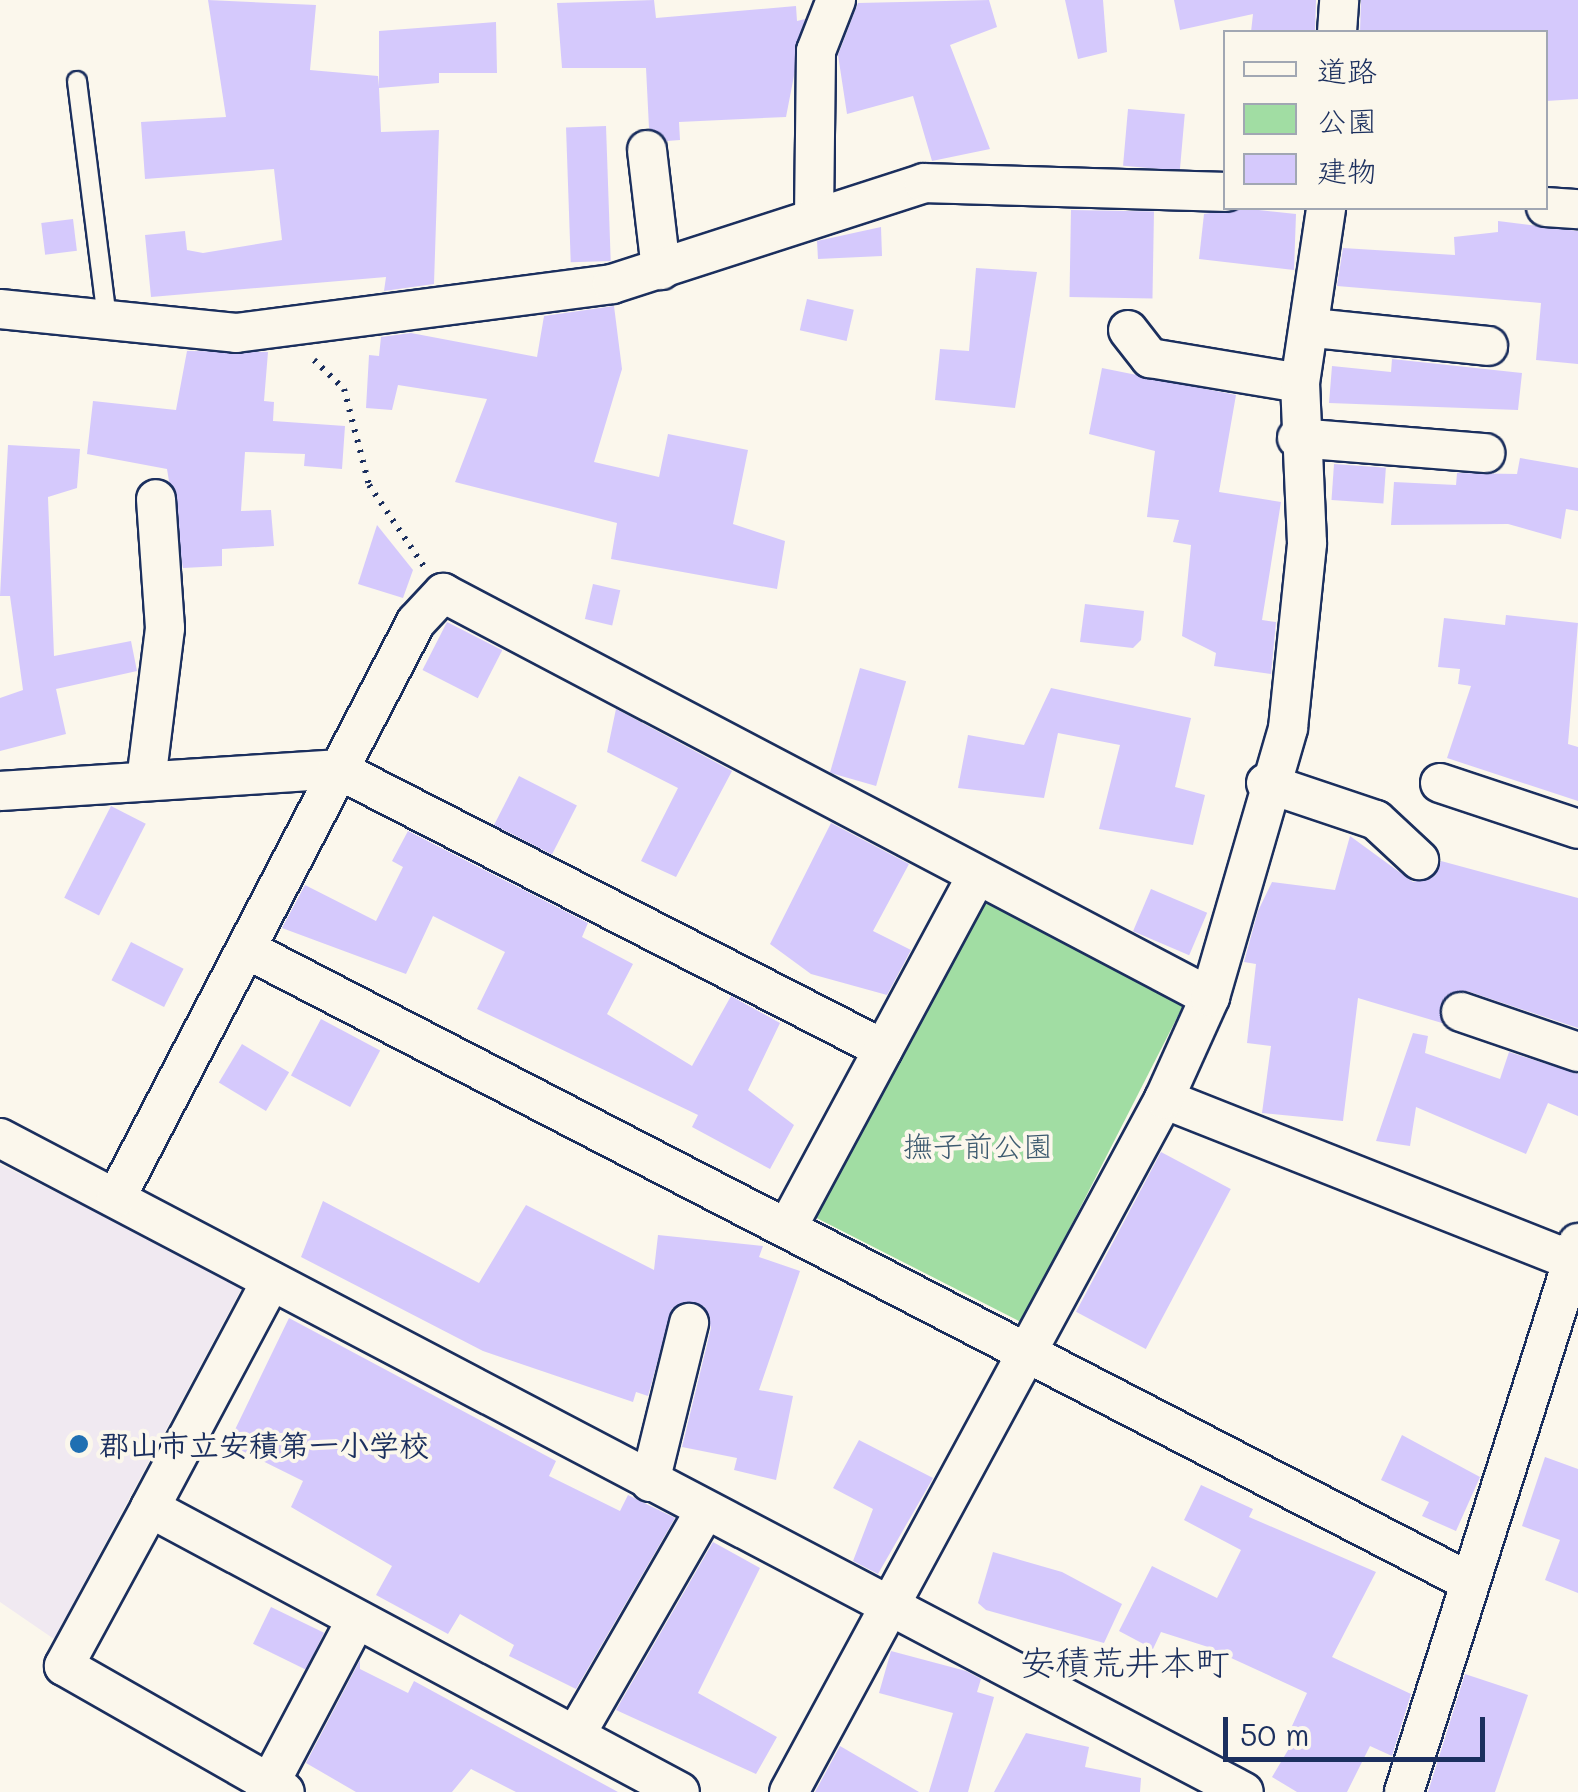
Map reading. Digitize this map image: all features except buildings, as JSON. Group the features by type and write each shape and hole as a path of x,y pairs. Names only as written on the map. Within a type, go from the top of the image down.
{"street":[{"path":"814,217 816,51 836,0"},
{"path":"1336,30 1338,0"},
{"path":"646,150 662,270"},
{"path":"0,309 236,333 558,293 662,270 924,183 1223,192"},
{"path":"1548,207 1578,209"},
{"path":"789,1792 1164,1099 1210,997 1266,783 1288,728 1303,606 1297,438 1300,383 1314,328 1326,210"},
{"path":"1314,328 1488,346"},
{"path":"1128,330 1150,358 1300,383"},
{"path":"1297,438 1486,453"},
{"path":"146,781 164,628 156,499"},
{"path":"116,1198 416,622 443,592 976,877 1210,997"},
{"path":"0,791 337,769 883,1049"},
{"path":"1440,782 1578,829"},
{"path":"1266,783 1376,820 1419,860"},
{"path":"787,1228 976,877"},
{"path":"248,950 1470,1582"},
{"path":"1461,1012 1578,1052"},
{"path":"1164,1099 1576,1256 1404,1792"},
{"path":"0,1138 1244,1792"},
{"path":"270,1281 64,1666 273,1789 356,1620"},
{"path":"650,1482 689,1323"},
{"path":"150,1508 680,1792"},
{"path":"576,1734 705,1511"}],"lane":[{"path":"77,81 107,320"}],"path":[{"path":"289,324 297,347 344,389 374,494 443,592"}],"shaded area":[{"name":"郡山市立安積第一小学校","path":"0,1164 243,1286 54,1639 0,1602"}],"green space":[{"name":"撫子前公園","path":"978,895 1186,1001 1022,1322 814,1217"}],"place":[{"name":"郡山市立安積第一小学校","path":"79,1444"}],"district":[{"name":"安積荒井本町","path":"1125,1661"}]}
